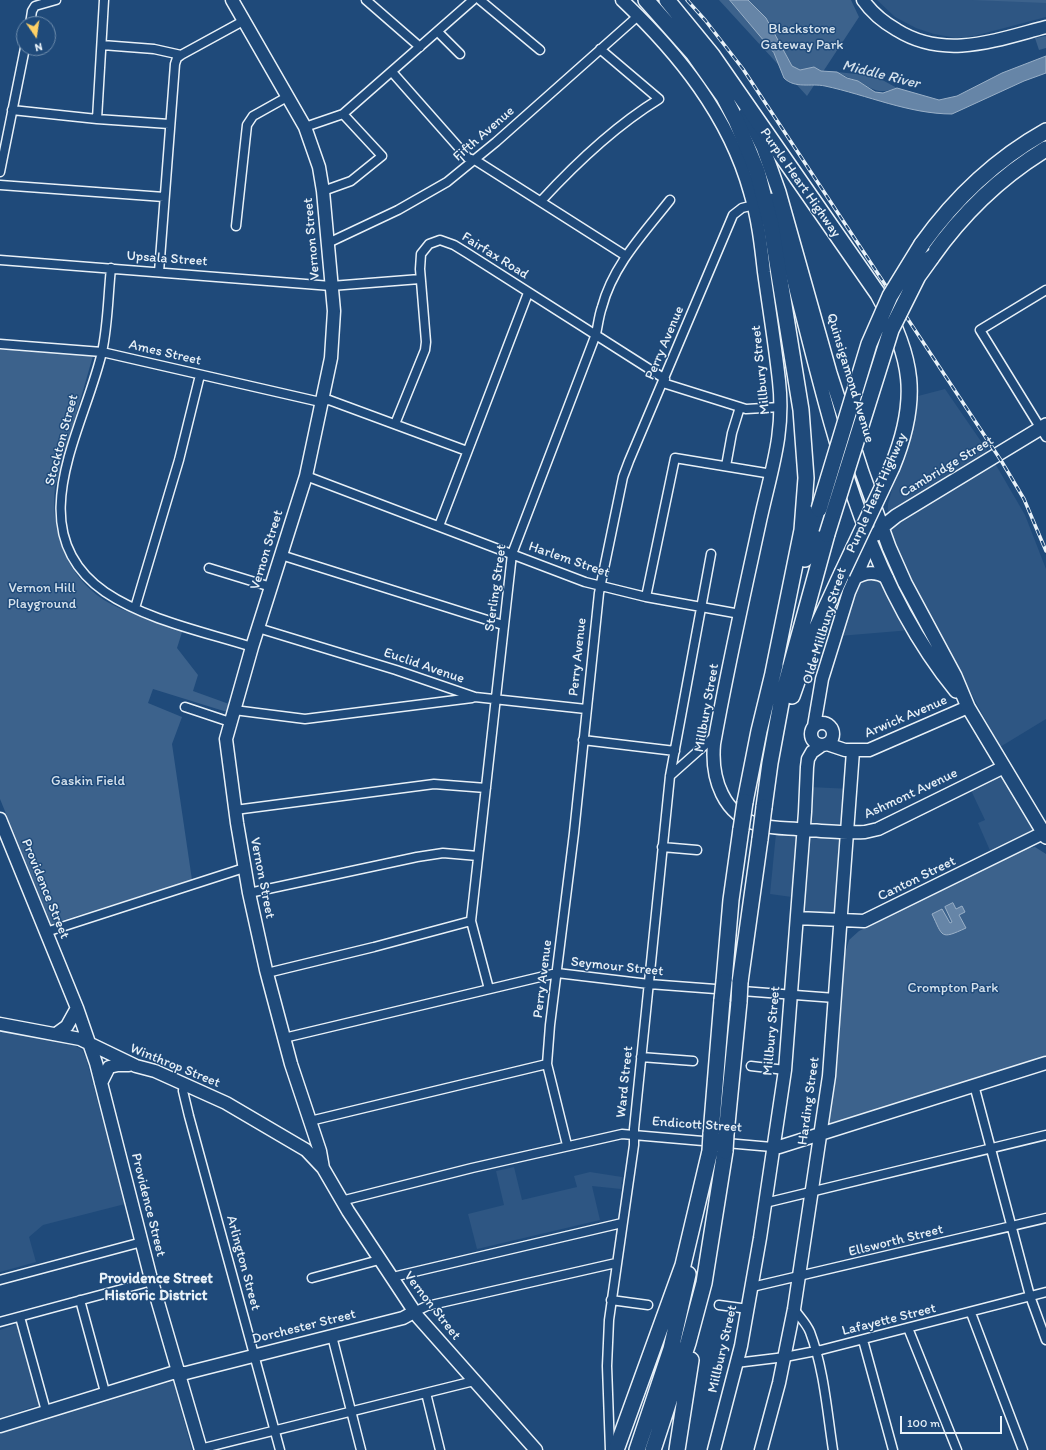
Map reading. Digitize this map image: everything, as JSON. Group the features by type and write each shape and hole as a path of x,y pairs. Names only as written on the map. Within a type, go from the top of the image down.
{"highway":[{"name":"Purple Heart Highway","path":"646,0 676,32 710,76 736,120 748,146 764,194 771,224 801,410 806,478 802,530 773,673"},
{"name":"Purple Heart Highway","path":"667,0 712,55 878,294 900,338 907,362 910,396 906,427 892,467 848,576 813,636 793,691 764,807"},
{"path":"637,1450 671,1349 696,1238 710,1151 722,1000 732,900 745,802 773,673 819,509 872,338 890,296 922,244 949,209 975,183 1004,159 1046,131"},
{"path":"677,1450 725,1151 740,982 770,763 782,698 827,534 890,330 908,294 946,237 975,205 1007,177 1046,149"},
{"path":"616,1450 682,1265 710,1151"},
{"path":"653,1450 688,1343 704,1283"}],"main road":[{"name":"Vernon Street","path":"232,0 245,20 305,127 319,167 323,191 332,286 334,332 331,358 306,476 252,647 226,739 235,810 249,893 267,973 284,1038 320,1151 323,1168 341,1201 414,1312 536,1450"},
{"name":"Millbury Street","path":"622,0 685,68 715,112 738,158 754,205 778,368 781,407 778,447 740,614 716,736 713,759 716,781 724,798 732,808 745,819 759,825 803,829 785,1070 748,1310 714,1450"},
{"path":"863,0 872,11 888,25 914,39 935,45 959,47 974,45 1046,27"},
{"name":"Quinsigamond Avenue","path":"712,55 747,115 772,170 787,216 830,373 881,528 905,583 955,676 968,707"},
{"name":"Quinsigamond Avenue","path":"748,146 758,160 774,203 840,451 872,542 887,578 932,659 968,707 1045,835"},
{"name":"Cambridge Street","path":"872,542 881,528 896,516 1044,430"},
{"name":"Olde Millbury Street","path":"824,727 819,698 823,674 848,576 872,542"},
{"path":"848,576 868,573 880,574 887,578"},
{"name":"Arwick Avenue","path":"824,744 845,750 864,751 878,747 968,707"},
{"path":"803,829 808,759 812,752 824,744 831,739 824,727 811,732 815,742 824,744"},
{"name":"Arwick Avenue","path":"824,727 853,751"},
{"name":"Harding Street","path":"761,1450 785,1357 794,1309 829,1076 853,751"},
{"name":"Ashmont Avenue","path":"803,829 865,832 878,829 1004,767"},
{"name":"Providence Street","path":"0,819 77,1008 90,1045 152,1281 201,1450"},
{"name":"Canton Street","path":"797,918 864,921 1045,835"},
{"path":"56,1034 67,1026 77,1008"},
{"name":"Winthrop Street","path":"0,1024 80,1039 136,1066 155,1071 226,1103 299,1145 323,1168"},
{"name":"Endicott Street","path":"772,1147 779,1147 1046,1063"},
{"path":"101,1083 105,1072 111,1067 122,1065 136,1066"},
{"path":"299,1145 308,1134 310,1121"},
{"name":"Dorchester Street","path":"0,1426 105,1392 172,1373 186,1373 255,1356 403,1318 414,1312"}],"street":[{"path":"31,16 36,6 56,0"},
{"path":"97,119 104,0"},
{"path":"366,0 420,47"},
{"path":"305,127 343,114 473,0"},
{"path":"480,0 540,50"},
{"name":"Fifth Avenue","path":"328,243 430,193 475,160 638,16"},
{"path":"158,272 174,64 177,58 181,55 245,20"},
{"path":"438,32 460,54"},
{"path":"102,45 154,49 181,55"},
{"path":"541,201 569,171 620,128 659,99 600,50"},
{"path":"0,172 23,56"},
{"path":"392,72 468,158 475,160 626,256"},
{"path":"236,226 247,124 253,116 287,97"},
{"path":"12,110 97,119 170,124"},
{"path":"323,191 351,181 382,156 343,114"},
{"path":"0,185 164,197"},
{"name":"Sterling Street","path":"489,989 471,921 512,554 596,334 602,306 614,276 626,256 670,200"},
{"name":"Perry Avenue","path":"568,1146 547,1064 600,586 623,477 733,215 742,208 754,205"},
{"name":"Fairfax Road","path":"395,424 425,350 426,328 419,258 422,250 434,241 442,241 467,253 528,293 596,334 664,381 740,407 781,407"},
{"name":"Upsala Street","path":"0,260 332,286 420,279"},
{"name":"Stockton Street","path":"111,268 102,352 62,482 60,503 61,522 69,548 83,571 103,590 135,608 252,647"},
{"path":"1044,430 980,330 1046,290"},
{"path":"439,526 528,293"},
{"name":"Ames Street","path":"0,344 102,352 316,401 329,400 467,451"},
{"path":"135,608 179,460 200,375"},
{"path":"726,466 732,433 740,407"},
{"path":"646,597 675,458 772,474"},
{"name":"Harlem Street","path":"306,476 600,586 646,597 740,614"},
{"name":"Ward Street","path":"610,1450 607,1366 611,1300 634,1145 633,1134 670,776 711,554"},
{"path":"281,555 503,625"},
{"path":"209,568 271,587"},
{"name":"Euclid Avenue","path":"258,628 396,670 475,697 496,701 586,709"},
{"path":"234,710 305,719 475,697"},
{"path":"185,707 230,722"},
{"path":"670,776 716,736"},
{"path":"583,740 675,751"},
{"path":"235,810 434,784 486,788"},
{"path":"662,847 697,850"},
{"path":"249,893 418,857 443,853 478,856"},
{"path":"46,932 244,868"},
{"path":"267,973 374,947 471,921"},
{"name":"Seymour Street","path":"284,1038 557,973 649,984 835,998"},
{"path":"641,1058 693,1061"},
{"path":"310,1121 547,1064"},
{"path":"751,1066 785,1070"},
{"name":"Arlington Street","path":"184,1084 183,1091 189,1116 280,1450"},
{"path":"974,1085 1030,1296 1046,1340"},
{"name":"Endicott Street","path":"341,1201 615,1135 633,1134 772,1147"},
{"path":"765,1203 1046,1135"},
{"name":"Ellsworth Street","path":"752,1287 1046,1218"},
{"path":"392,1278 622,1223"},
{"path":"0,1280 142,1242"},
{"path":"312,1278 379,1260"},
{"name":"Dorchester Street","path":"414,1312 427,1306 616,1263"},
{"path":"0,1322 152,1281"},
{"name":"Lafayette Street","path":"736,1363 785,1357 816,1351 971,1313 1046,1292"},
{"path":"80,1300 105,1392"},
{"path":"611,1300 648,1305"},
{"path":"719,1305 748,1310"},
{"path":"794,1309 809,1330 816,1351 823,1383 833,1450"},
{"path":"971,1313 1023,1450"},
{"path":"20,1317 46,1411"},
{"path":"908,1328 957,1450"},
{"path":"332,1336 361,1450"},
{"path":"863,1340 893,1450"},
{"path":"201,1450 474,1381"},
{"path":"426,1393 440,1450"}],"shaded area":[{"path":"730,0 748,0 766,18 792,66 800,70 814,67 821,71 837,72 847,78 858,81 875,92 883,93 897,88 939,100 957,96 1002,73 1046,56 1046,73 1024,81 952,114 904,108 820,85 798,85 784,78 774,53"},
{"path":"877,0 1046,0 1046,17 974,36 956,38 934,34 916,28 895,17"},
{"path":"945,389 989,453 1025,515 1046,569 1046,719 1000,747 887,535 888,504 918,396"},
{"path":"884,578 911,630 839,636 856,580"},
{"path":"998,767 1038,832 992,855 978,823 985,820 967,782"},
{"path":"809,787 852,789 844,920 798,916 799,898 770,894 777,823 806,823"},
{"path":"953,903 956,909 962,906 965,912 959,915 966,928 951,934 943,934 938,928 932,914 942,909 950,923 952,922 945,907"},
{"path":"0,1031 71,1043 82,1050 86,1058 125,1204 43,1225 29,1237 36,1262 0,1272"},
{"path":"514,1167 522,1200 577,1187 574,1176 590,1172 622,1177 621,1189 592,1186 600,1220 477,1249 468,1214 504,1205 496,1171"},
{"path":"17,1324 39,1405 0,1418 0,1330"},
{"path":"173,1381 192,1450 0,1450 0,1434"}],"green space":[{"name":"Blackstone Gateway Park","path":"719,0 851,0 859,17 807,96"},
{"path":"972,0 1046,0 1046,3"},
{"path":"1046,36 1046,48 1039,50 1035,38"},
{"path":"837,72 875,76 897,88 877,91"},
{"path":"0,349 93,356 55,487 54,504 56,521 59,538 65,554 73,569 83,582 96,594 111,604 137,615 183,629 177,648 198,675 193,691 229,704 227,712 153,689 148,703 182,717 172,744 192,880 51,924 0,799"},
{"name":"Crompton Park","path":"1035,847 1046,854 1046,1057 828,1125 837,1067 845,953 849,940 859,931 1028,848"}],"railway":[{"path":"687,0 705,20 743,69 1002,462 1024,499 1046,551"}],"district":[{"name":"Providence Street Historic District","path":"156,1288"}],"water label":[{"name":"Middle River","path":"881,75"}],"park label":[{"name":"Vernon Hill Playground","path":"42,596"},
{"name":"Gaskin Field","path":"88,781"}]}
